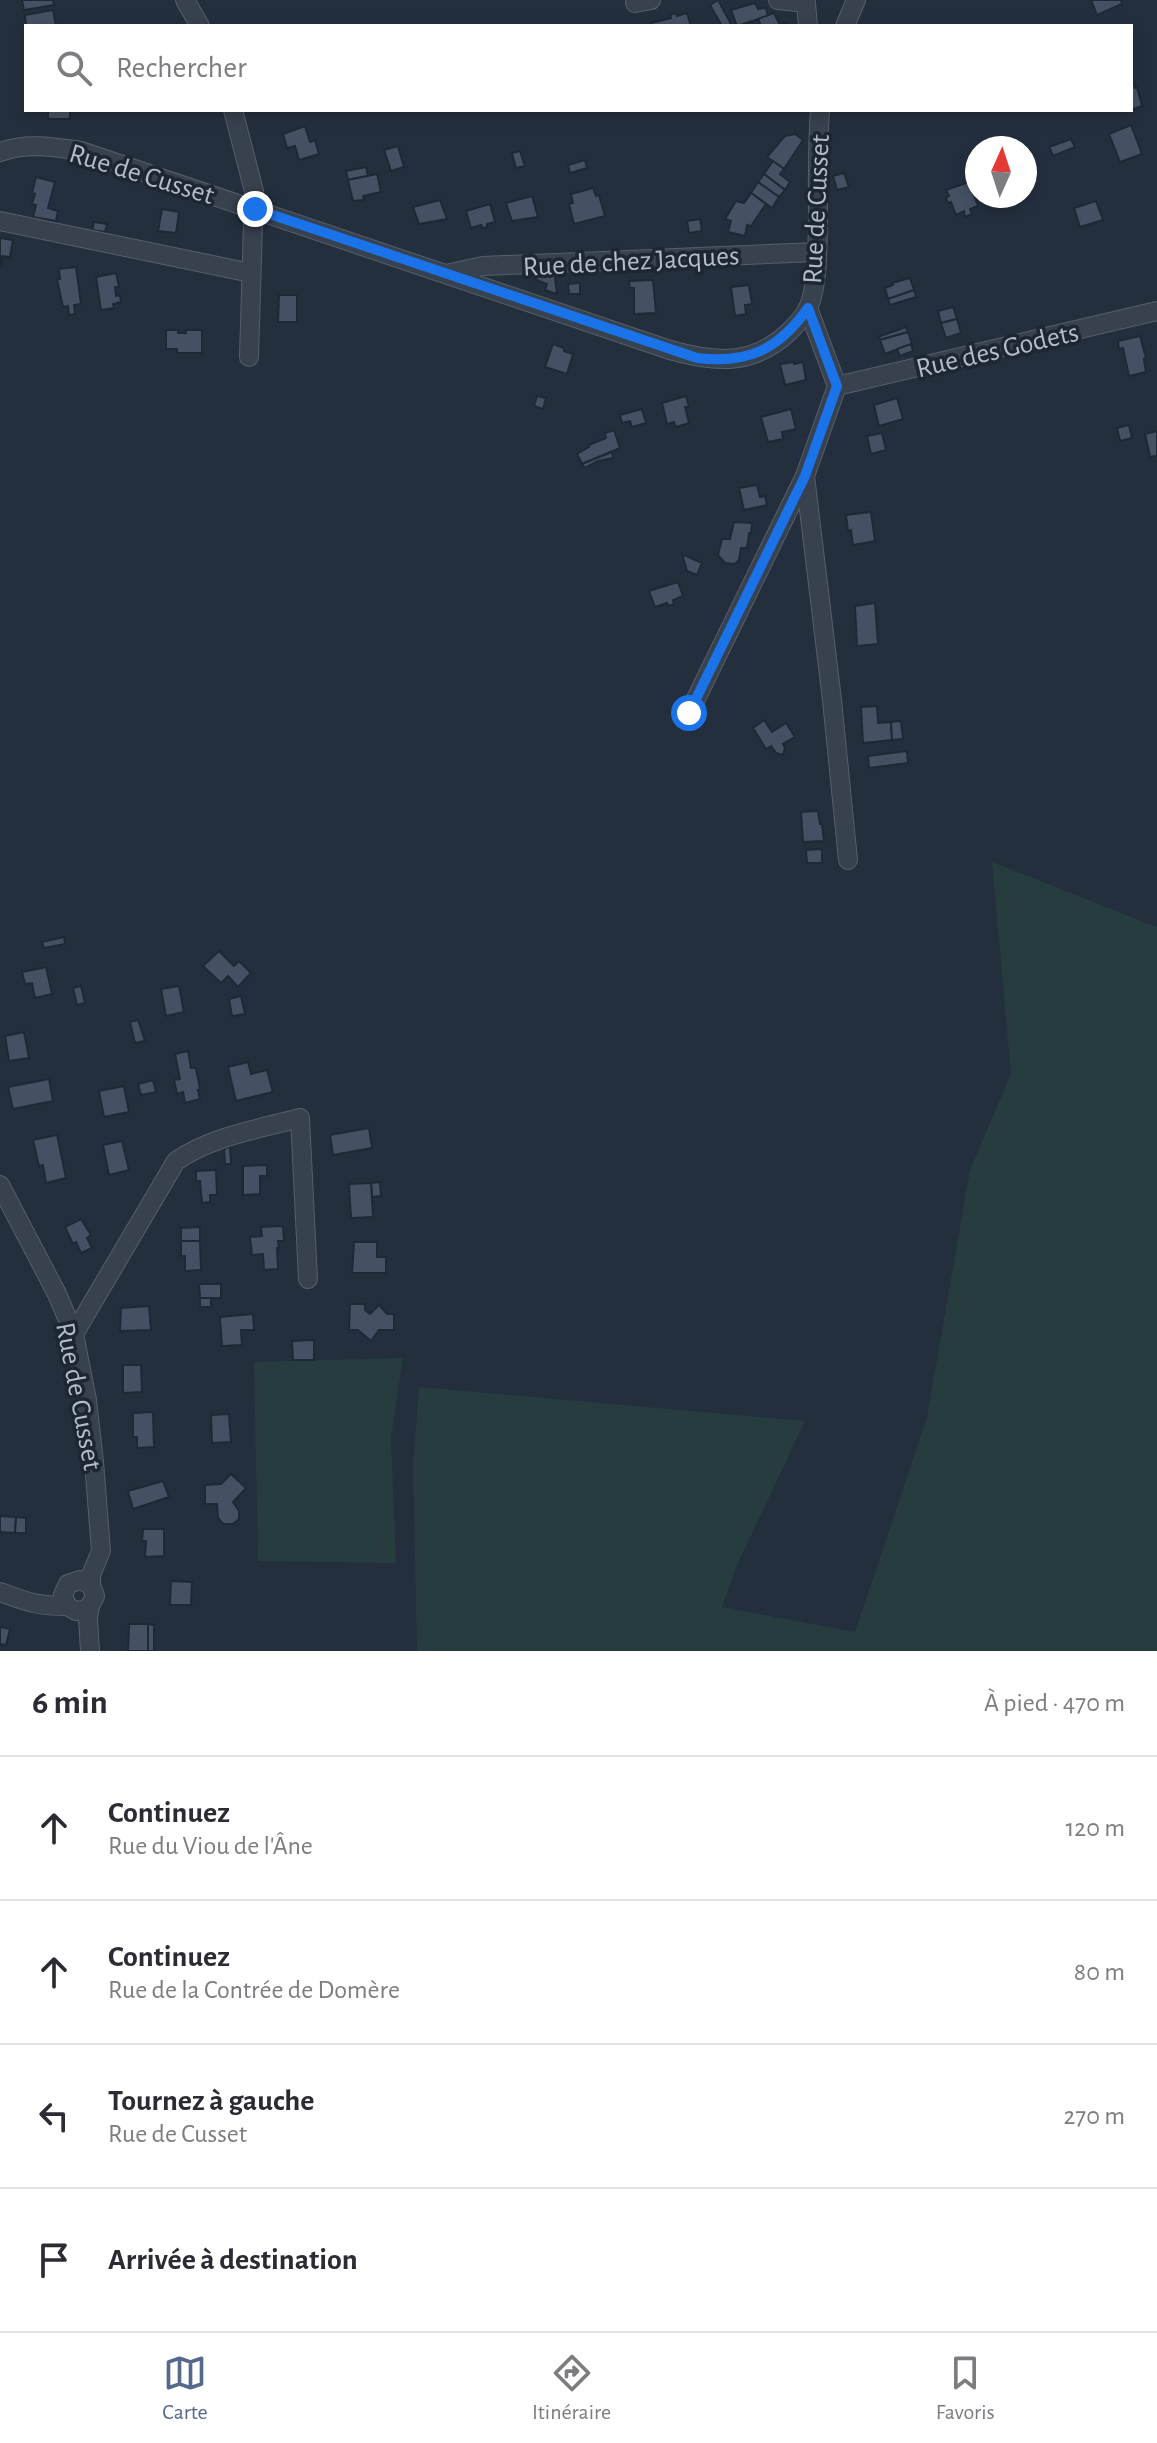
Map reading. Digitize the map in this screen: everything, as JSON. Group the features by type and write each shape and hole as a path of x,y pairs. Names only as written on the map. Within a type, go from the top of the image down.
{"street":[{"path":"185,0 199,24"},
{"path":"778,0 806,3 808,24"},
{"path":"846,24 855,1"},
{"path":"234,112 254,191 249,357"},
{"name":"Rue de Cusset","path":"0,152 44,145 81,151 670,350 721,361 750,356 777,343 808,308 815,281 817,252 820,112"},
{"path":"0,221 251,273"},
{"name":"Rue de chez Jacques","path":"446,274 483,266 817,252"},
{"path":"689,713 805,476 837,386 808,308"},
{"name":"Rue des Godets","path":"837,386 1157,311"},
{"path":"805,476 848,860"},
{"path":"74,1334 176,1161 219,1140 300,1118 308,1279"},
{"name":"Rue de Cusset","path":"0,1185 57,1294 74,1334 87,1400 101,1551 91,1575 78,1583"},
{"path":"4,1593 42,1595 78,1583"},
{"path":"78,1583 63,1595 88,1618 90,1651"},
{"path":"4,1593 32,1604 78,1608 95,1596 78,1583"},
{"path":"78,1608 83,1651"}],"green space":[{"path":"992,862 1157,927 1157,1651 417,1651 413,1462 419,1387 805,1421 738,1563 722,1607 855,1632 927,1417 970,1170 1011,1074"},
{"path":"403,1358 391,1437 396,1563 258,1561 254,1362"}],"building":[{"path":"22,0 53,0 54,5 24,10"},
{"path":"718,0 731,24 721,24 710,5"},
{"path":"1091,0 1121,0 1122,4 1097,15"},
{"path":"755,3 758,9 766,8 768,16 736,24 731,10"},
{"path":"53,10 56,24 26,24 25,15"},
{"path":"687,13 690,24 651,24 671,18 670,15"},
{"path":"774,13 780,24 760,24 758,19"},
{"path":"1133,84 1137,87 1142,106 1133,109"},
{"path":"48,112 70,112 70,119 48,119"},
{"path":"1131,125 1142,154 1120,162 1109,134"},
{"path":"305,126 310,142 315,140 319,154 299,160 295,146 287,148 283,134"},
{"path":"795,134 803,140 784,169 767,157 785,136"},
{"path":"1071,139 1075,147 1053,156 1049,147"},
{"path":"398,146 404,167 391,171 384,150"},
{"path":"520,151 525,166 516,168 512,153"},
{"path":"585,160 587,168 570,173 568,165"},
{"path":"773,161 784,169 780,174 790,182 785,190 764,174"},
{"path":"366,167 368,176 348,180 346,171"},
{"path":"844,173 849,187 837,190 833,176"},
{"path":"377,174 381,192 363,196 364,200 353,201 348,180"},
{"path":"764,174 785,190 779,197 758,182"},
{"path":"36,177 55,182 48,208 58,211 56,221 33,217 36,205 32,204 35,194 32,193"},
{"path":"758,182 779,197 772,208 751,193"},
{"path":"965,183 965,208 973,208 970,209 972,214 965,217 964,211 956,215 946,198 949,196 946,190"},
{"path":"593,188 596,196 599,195 605,216 574,224 569,204 573,203 571,194"},
{"path":"751,193 766,204 751,226 747,225 745,236 728,232 731,221 725,219 736,201 744,203"},
{"path":"532,196 538,217 512,221 506,203"},
{"path":"440,200 447,219 419,224 413,207"},
{"path":"1096,201 1103,220 1080,227 1074,208"},
{"path":"490,204 495,222 483,228 481,225 471,228 466,211"},
{"path":"162,209 179,212 176,233 158,231"},
{"path":"700,219 702,231 689,233 687,221"},
{"path":"94,222 107,224 105,232 92,230"},
{"path":"0,238 13,240 10,257 2,256 0,269"},
{"path":"76,267 81,304 74,305 75,314 69,315 68,306 63,307 57,279 60,279 59,269"},
{"path":"554,270 557,294 545,290 547,284 534,279 536,271"},
{"path":"116,273 119,287 115,287 116,296 120,295 121,302 113,304 114,308 101,310 96,277"},
{"path":"910,278 914,290 888,299 885,288"},
{"path":"653,280 656,313 634,314 634,288 630,288 629,281"},
{"path":"580,283 580,294 569,294 568,284"},
{"path":"749,285 752,304 745,305 746,314 735,316 731,287"},
{"path":"914,290 916,297 890,305 888,299"},
{"path":"279,295 297,295 297,322 278,322"},
{"path":"953,307 957,319 941,323 938,311"},
{"path":"957,319 961,333 946,338 941,323"},
{"path":"906,327 908,332 880,340 878,337"},
{"path":"166,330 186,333 186,330 202,330 202,353 177,353 177,349 166,349"},
{"path":"908,332 912,344 885,354 880,340"},
{"path":"1140,336 1146,372 1129,376 1123,348 1119,349 1118,341"},
{"path":"553,344 573,354 567,374 545,367"},
{"path":"911,344 913,351 900,356 897,349"},
{"path":"803,362 806,380 785,385 780,364"},
{"path":"537,396 546,398 543,409 534,406"},
{"path":"686,396 689,423 676,427 674,422 667,424 662,403"},
{"path":"897,398 903,419 879,426 874,405"},
{"path":"642,409 646,423 632,427 630,421 622,423 620,415"},
{"path":"791,409 796,429 782,432 783,439 768,442 761,417"},
{"path":"1129,425 1132,438 1120,441 1117,428"},
{"path":"614,430 620,448 582,464 577,454"},
{"path":"1157,431 1157,456 1150,457 1145,434"},
{"path":"882,433 886,450 871,454 867,436"},
{"path":"612,452 613,458 585,468 582,464"},
{"path":"757,485 760,497 765,496 767,505 744,510 739,488"},
{"path":"871,512 875,541 853,545 846,515"},
{"path":"734,522 752,523 747,548 741,548 735,564 725,563 718,555 722,539 730,539"},
{"path":"682,554 702,563 697,575 687,571"},
{"path":"678,582 683,596 673,600 674,604 669,606 667,603 655,607 649,591"},
{"path":"875,603 878,644 857,646 855,606"},
{"path":"877,706 878,723 891,722 892,740 863,743 861,707"},
{"path":"764,720 772,732 786,723 795,737 783,744 783,755 776,753 771,746 766,749 753,728"},
{"path":"901,721 903,739 892,740 891,722"},
{"path":"907,751 908,763 869,768 868,756"},
{"path":"818,811 824,841 803,842 801,812"},
{"path":"822,849 822,863 807,863 806,850"},
{"path":"64,937 65,944 44,948 42,942"},
{"path":"219,951 234,966 239,961 251,973 238,987 228,976 221,983 203,966"},
{"path":"46,967 52,994 35,998 32,983 25,984 22,972"},
{"path":"81,986 85,1003 77,1005 73,988"},
{"path":"179,986 184,1012 166,1016 161,989"},
{"path":"241,996 245,1014 232,1016 229,999"},
{"path":"138,1020 145,1041 135,1043 130,1022"},
{"path":"24,1032 29,1058 9,1061 5,1036"},
{"path":"188,1051 191,1068 196,1068 200,1099 185,1103 183,1092 177,1094 174,1080 180,1079 175,1054"},
{"path":"248,1062 251,1074 267,1070 273,1092 236,1101 228,1067"},
{"path":"49,1079 53,1101 13,1109 8,1087"},
{"path":"153,1080 156,1092 141,1095 138,1084"},
{"path":"124,1086 129,1112 104,1117 99,1091"},
{"path":"369,1128 372,1148 333,1155 330,1135"},
{"path":"57,1135 66,1178 46,1183 33,1140"},
{"path":"122,1141 129,1170 109,1175 103,1145"},
{"path":"230,1146 231,1164 225,1164 224,1149"},
{"path":"267,1165 267,1176 260,1176 260,1194 243,1195 243,1166"},
{"path":"216,1170 217,1195 210,1195 210,1202 202,1203 196,1171"},
{"path":"380,1182 381,1196 372,1197 371,1183"},
{"path":"371,1183 373,1217 351,1218 349,1184"},
{"path":"81,1219 91,1235 87,1238 92,1248 81,1253 65,1227"},
{"path":"283,1226 284,1241 278,1241 277,1248 278,1269 264,1270 263,1254 252,1255 250,1237 262,1236 261,1227"},
{"path":"200,1227 200,1241 181,1241 181,1228"},
{"path":"181,1241 200,1241 201,1270 185,1271"},
{"path":"354,1242 377,1242 377,1257 386,1257 386,1273 352,1273"},
{"path":"199,1284 221,1284 221,1298 200,1298"},
{"path":"200,1298 211,1298 211,1307 200,1307"},
{"path":"350,1304 365,1304 365,1310 370,1314 379,1305 387,1314 394,1314 394,1330 379,1330 371,1341 358,1330 349,1330"},
{"path":"149,1306 151,1330 120,1331 121,1308"},
{"path":"253,1314 254,1330 241,1330 242,1345 222,1346 220,1317"},
{"path":"314,1340 314,1360 293,1360 292,1341"},
{"path":"123,1365 141,1365 142,1392 123,1393"},
{"path":"153,1412 154,1447 137,1448 137,1437 133,1437 133,1413"},
{"path":"229,1414 231,1442 212,1443 211,1415"},
{"path":"231,1474 246,1488 233,1502 239,1511 239,1519 233,1524 223,1524 218,1518 217,1504 205,1504 205,1485 221,1484"},
{"path":"163,1481 169,1497 133,1509 128,1491"},
{"path":"0,1516 16,1517 15,1533 0,1532"},
{"path":"16,1517 26,1518 26,1533 15,1533"},
{"path":"143,1529 164,1529 164,1556 145,1557"},
{"path":"171,1581 192,1582 191,1605 170,1605"},
{"path":"129,1624 148,1624 148,1651 128,1651"},
{"path":"148,1624 154,1625 154,1651 148,1651"},
{"path":"0,1627 10,1629 6,1645 0,1644"}],"route":[{"path":"255,209 697,358 721,361 750,356 777,343 808,308 837,386 805,476 689,713"}]}
